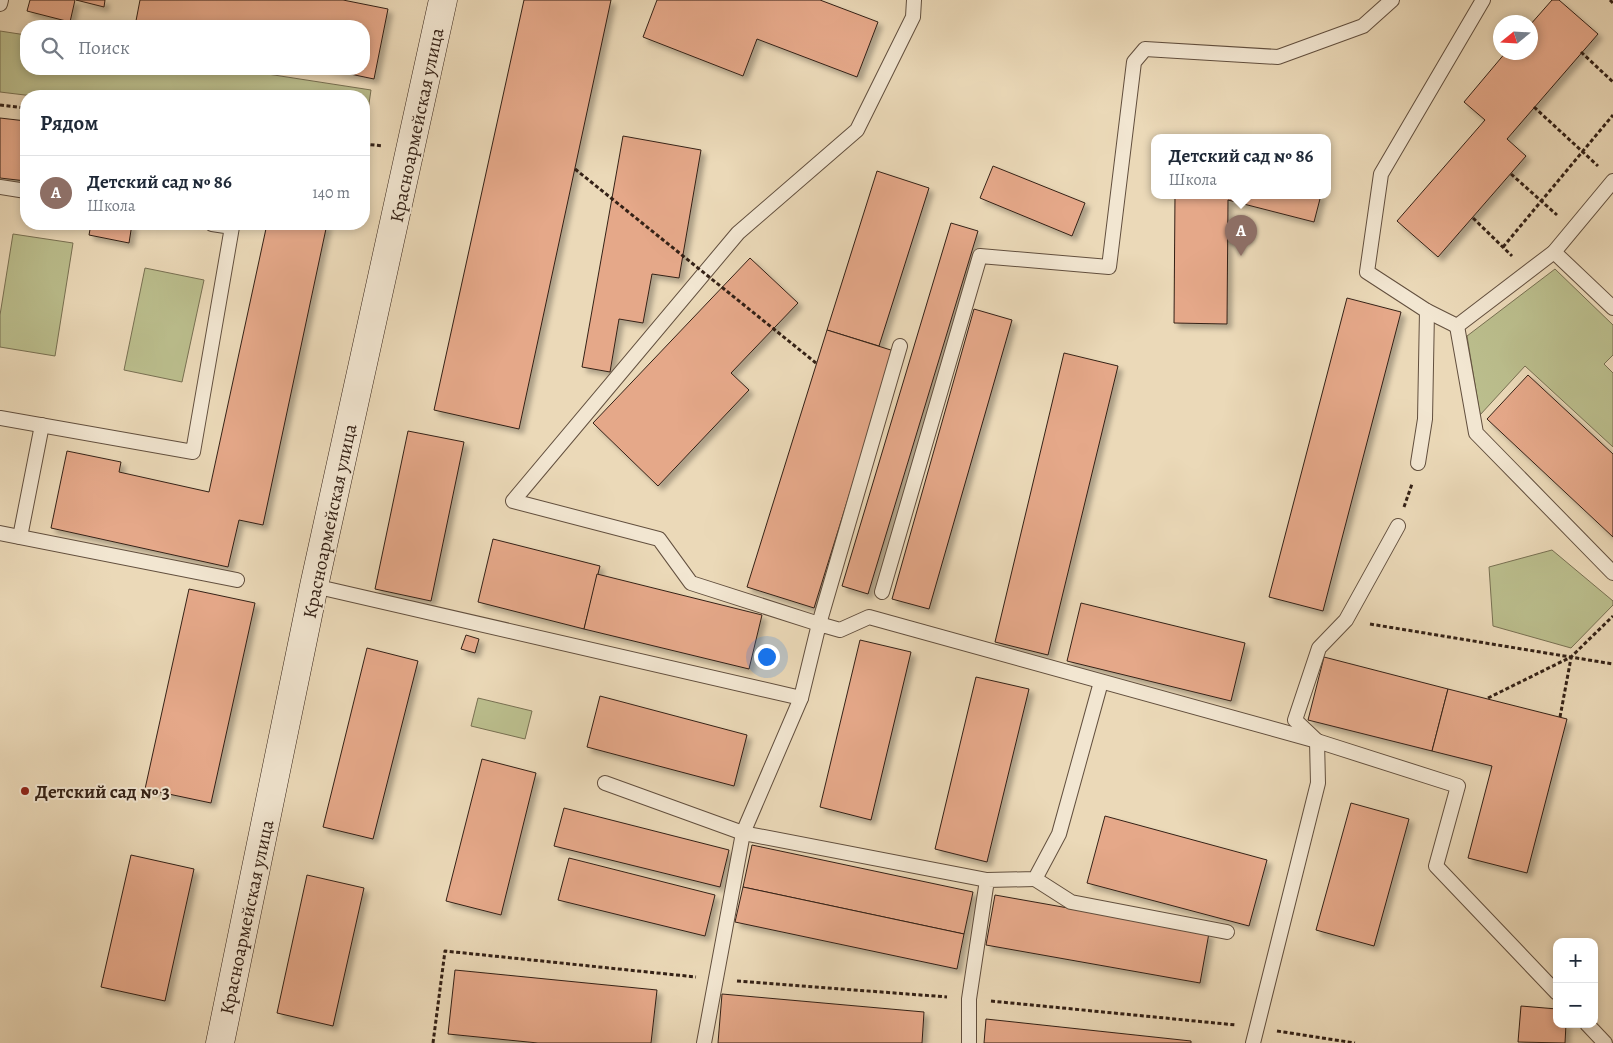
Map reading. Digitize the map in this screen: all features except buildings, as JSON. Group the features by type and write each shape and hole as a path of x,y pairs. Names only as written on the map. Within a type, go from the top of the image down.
{"street":[{"name":"Красноармейская улица","path":"220,1043 314,586 443,0"}],"lane":[{"path":"0,4 1,0"},
{"path":"914,0 914,17 857,130 738,233 513,501 658,539 691,583 819,624 840,630 869,618 1317,741 1458,786 1436,866 1553,988"},
{"path":"882,592 980,256 1110,267 1134,62 1145,49 1278,57 1363,26 1392,0"},
{"path":"1457,326 1426,311 1367,272 1381,174 1483,0"},
{"path":"1457,326 1554,252 1613,181"},
{"path":"0,187 20,191"},
{"path":"0,418 193,452 231,230"},
{"path":"1554,252 1613,308"},
{"path":"1418,463 1426,418 1426,311"},
{"path":"1457,326 1476,432 1613,573"},
{"path":"704,1043 742,833 801,698 819,624 900,346"},
{"path":"20,536 42,425"},
{"path":"1253,1043 1318,782 1317,741 1295,720 1319,648 1346,620 1398,526"},
{"path":"0,532 237,580"},
{"path":"314,586 801,698"},
{"path":"1035,879 1059,834 1101,682"},
{"path":"605,782 742,833 987,880 1035,879 1071,902 1227,932"},
{"path":"970,1043 969,999 987,880"},
{"path":"1591,1028 1605,1043"}],"path":[{"path":"1610,0 1613,4"},
{"path":"1582,52 1613,82"},
{"path":"0,105 20,107"},
{"path":"1534,107 1601,169"},
{"path":"1503,247 1613,115"},
{"path":"575,169 816,363"},
{"path":"1511,174 1573,229"},
{"path":"1473,218 1528,272"},
{"path":"1398,526 1418,463"},
{"path":"1488,698 1571,658 1613,616"},
{"path":"1346,620 1613,664"},
{"path":"1560,717 1571,658"},
{"path":"433,1043 445,951 716,979 969,999 1257,1028 1355,1043"}],"green space":[{"path":"0,31 20,34 20,75 274,75 371,90 370,97 370,90 20,90 20,94 0,92"},
{"path":"13,234 73,243 55,356 0,347 0,315"},
{"path":"145,268 204,280 182,382 124,370"},
{"path":"1555,269 1613,325 1613,355 1604,364 1613,373 1613,447 1525,366 1480,415 1467,336"},
{"path":"1552,550 1613,601 1613,605 1571,648 1493,626 1489,567"},
{"path":"478,698 532,711 525,739 471,726"}],"place":[{"name":"Детский сад № 86","path":"1241,256"},
{"name":"Детский сад № 3","path":"25,791"}]}
